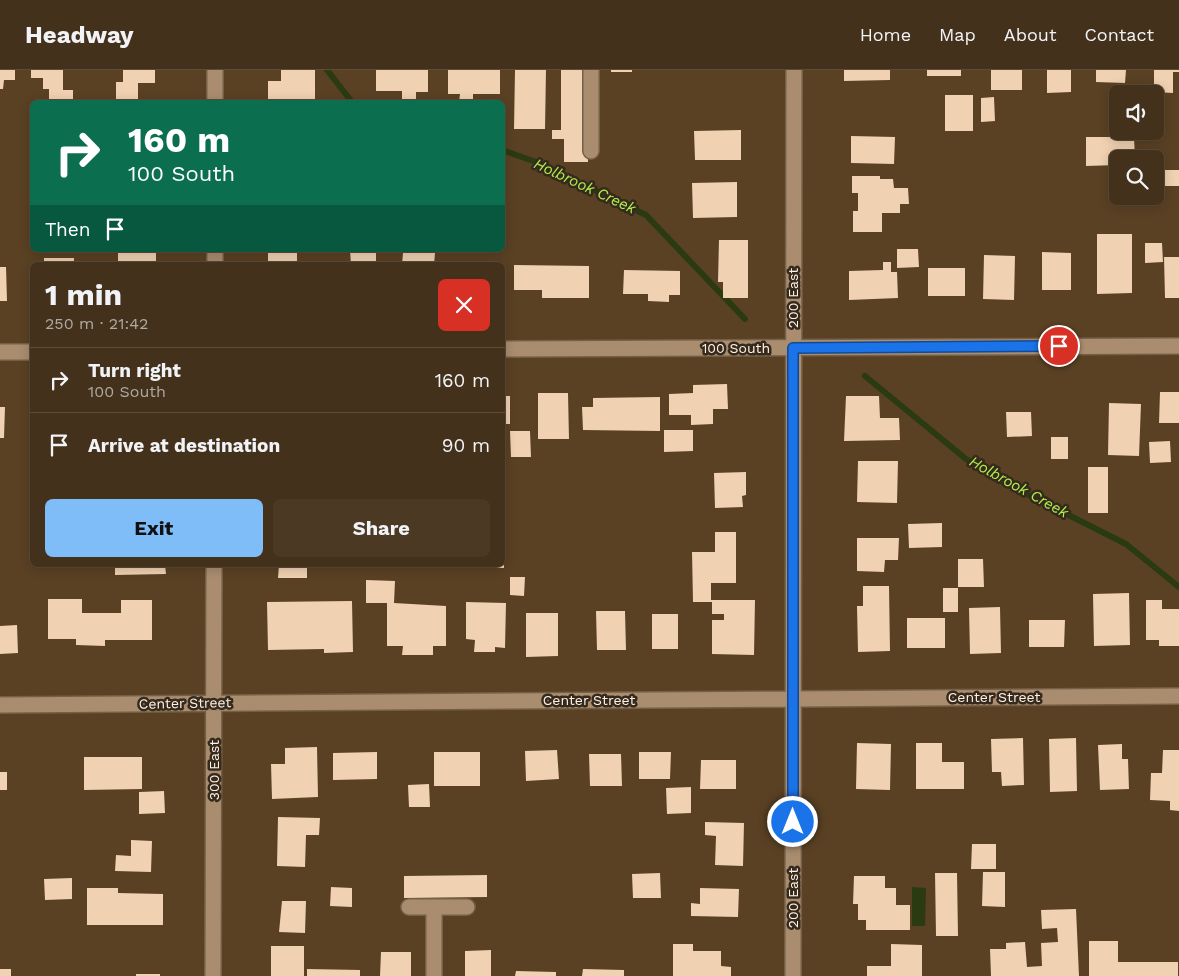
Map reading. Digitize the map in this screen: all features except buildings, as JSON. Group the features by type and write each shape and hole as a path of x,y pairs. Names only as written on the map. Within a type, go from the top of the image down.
{"street":[{"path":"215,70 215,100"},
{"path":"590,70 592,151"},
{"name":"200 East","path":"792,976 794,70"},
{"name":"100 South","path":"505,349 1179,346"},
{"path":"0,352 30,352"},
{"name":"300 East","path":"213,976 214,567"},
{"name":"Center Street","path":"0,705 1179,696"},
{"path":"409,907 468,906"},
{"path":"434,907 434,976"}],"shaded area":[{"path":"912,887 926,888 925,926 912,926"}],"waterway":[{"name":"Holbrook Creek","path":"327,70 350,100"},
{"name":"Holbrook Creek","path":"505,151 536,162 646,215 745,319"},
{"name":"Holbrook Creek","path":"865,376 966,459 997,479 1126,544 1179,587"}],"route":[{"path":"793,822 793,348 1059,346"}]}
